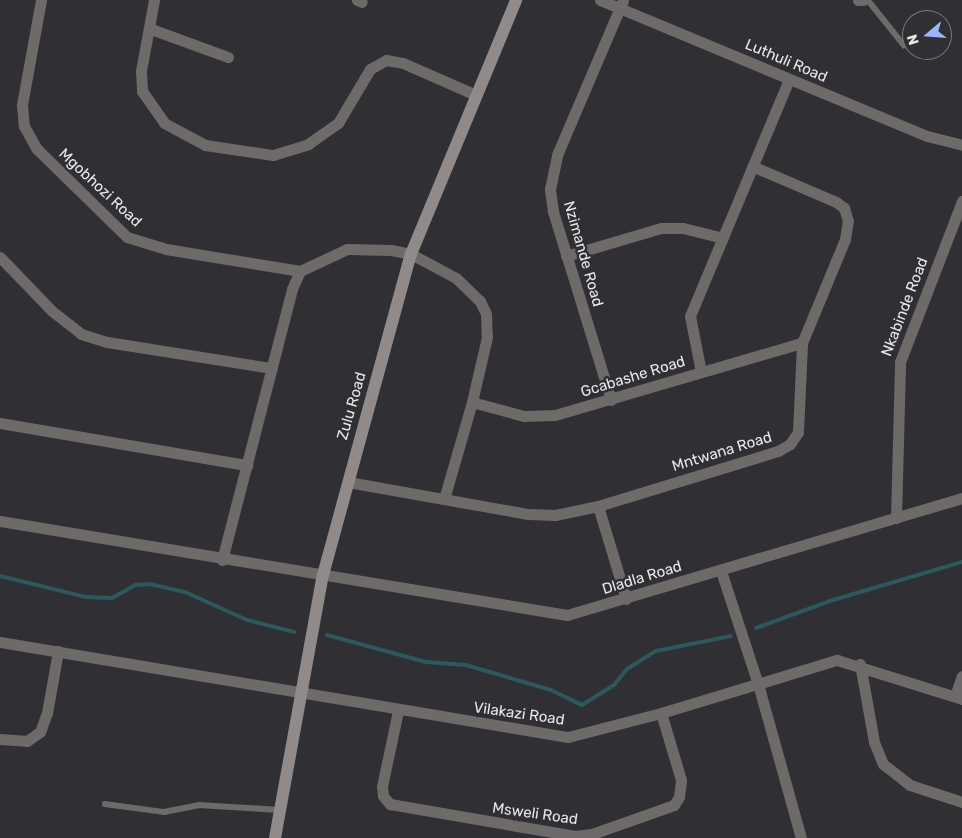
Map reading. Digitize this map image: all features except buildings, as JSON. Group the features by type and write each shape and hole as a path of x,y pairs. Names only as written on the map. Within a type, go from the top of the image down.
{"street":[{"name":"Mgobhozi Road","path":"41,0 22,105 24,126 37,149 118,230 136,241 300,272"},
{"path":"154,0 151,29 140,71 142,91 147,102 176,132 205,146 273,155 308,144 338,123 366,73 386,60 403,63 476,95"},
{"name":"Zulu Road","path":"275,838 323,575 411,254 516,0"},
{"name":"Luthuli Road","path":"600,0 622,4 789,79 928,136 962,145"},
{"path":"858,0 863,0"},
{"name":"Nzimande Road","path":"611,400 566,256 551,198 552,174 622,4"},
{"path":"151,29 228,58"},
{"path":"702,372 690,316 789,79"},
{"name":"Mntwana Road","path":"348,482 537,515 567,514 778,451 790,444 798,432 800,420 802,343 848,232 847,214 841,205 826,196 752,166"},
{"name":"Nkabinde Road","path":"896,518 900,362 962,201"},
{"path":"566,256 661,228 683,228 723,238"},
{"path":"222,560 292,289 300,272 356,248 411,254 466,286 486,314 487,337 472,402 444,499"},
{"path":"0,257 52,311 81,334 107,342 272,368"},
{"name":"Gcabashe Road","path":"472,402 539,417 574,412 802,343"},
{"path":"0,423 247,465"},
{"name":"Dladla Road","path":"0,520 222,560 323,575 555,615 573,614 626,599 962,498"},
{"path":"598,506 626,599"},
{"path":"721,571 758,684 801,838"},
{"name":"Vilakazi Road","path":"0,642 301,690 398,711 568,737 661,713 828,661 860,664 958,698"},
{"path":"0,739 21,742 37,736 47,713 58,651"},
{"path":"860,664 874,742 882,764 910,785 962,802"},
{"path":"958,698 962,676"},
{"name":"Msweli Road","path":"398,711 382,786 383,796 390,804 575,836 592,834 674,805 679,797 681,780 661,713"}],"lane":[{"path":"868,0 902,42"},
{"path":"105,804 164,812 199,805 280,810"}],"waterway":[{"path":"756,628 833,600 962,562"},
{"path":"0,576 86,597 112,598 135,585 150,584 185,592 247,620 294,632"},
{"path":"327,635 426,662 466,665 551,690 582,705 614,685 627,669 656,651 731,636"}]}
